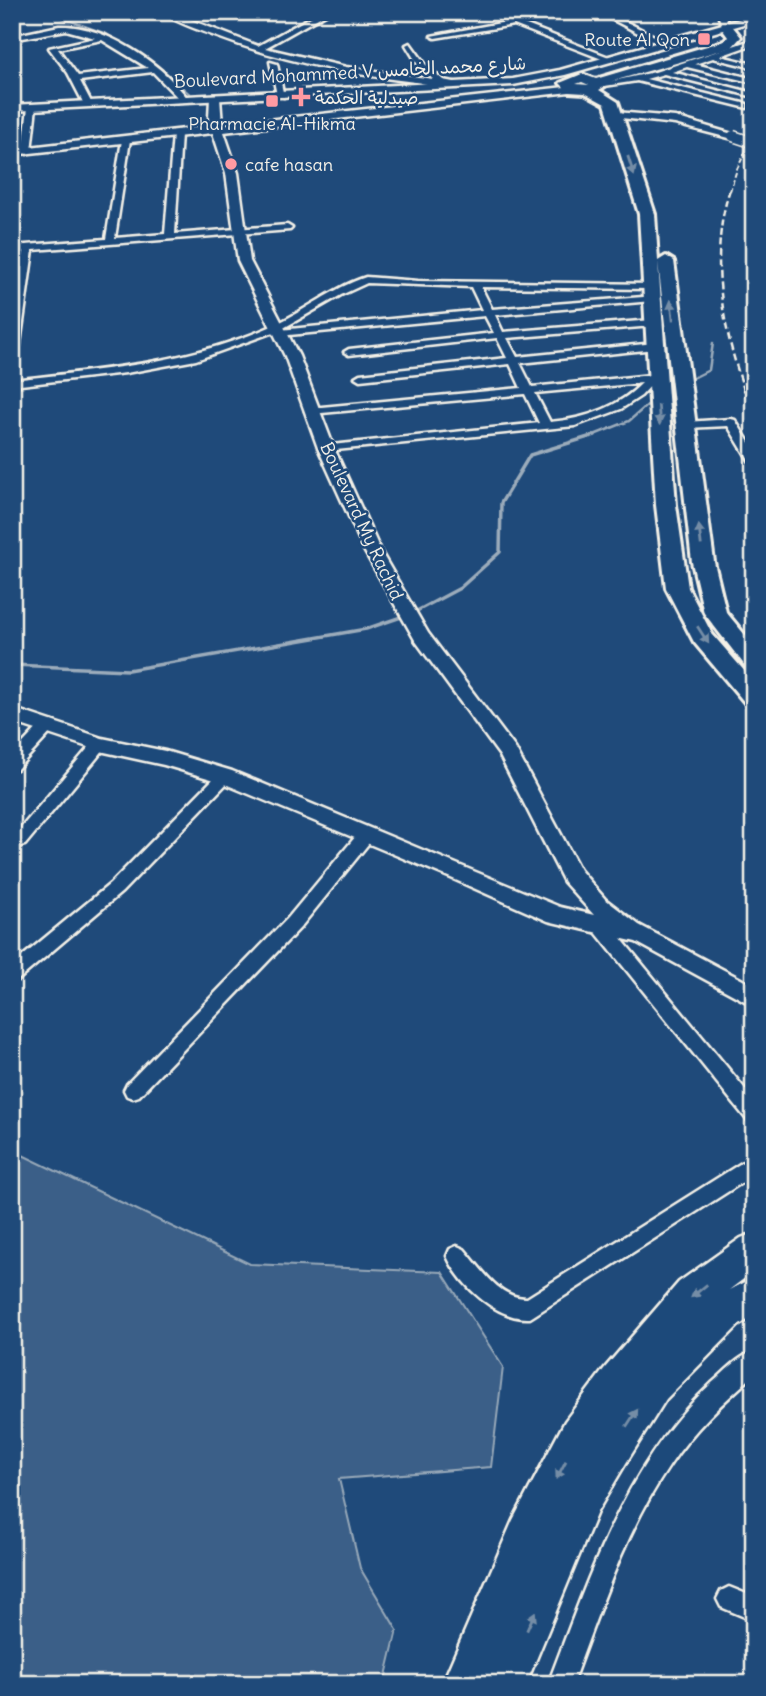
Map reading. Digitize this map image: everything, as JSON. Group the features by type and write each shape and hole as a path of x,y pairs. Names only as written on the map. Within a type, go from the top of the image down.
{"highway":[{"path":"464,1684 527,1534 579,1435 617,1382 692,1295 754,1250"},
{"path":"504,1684 583,1498 612,1449 653,1386 725,1313 754,1295"}],"main road":[{"name":"Boulevard Mohammed V شارع محمد الخامس","path":"12,108 468,85 534,79 754,18"},
{"path":"587,85 728,44 735,37 726,26"},
{"path":"587,85 611,102 633,126 644,152 659,215 703,562 715,613 754,662"},
{"path":"623,115 647,214 655,346 654,378 677,588 702,636 754,698"}],"street":[{"path":"164,12 197,27 260,48 333,66 468,85"},
{"path":"260,48 326,12"},
{"path":"486,12 610,59"},
{"path":"601,12 664,43"},
{"path":"720,12 726,26"},
{"path":"435,36 513,23"},
{"path":"12,38 66,28 101,38 155,69 184,99"},
{"path":"88,104 74,76 54,48 101,38"},
{"path":"12,152 530,94 636,79 712,57 754,41"},
{"path":"410,45 423,66 441,83"},
{"path":"735,48 754,52"},
{"path":"712,57 754,66"},
{"path":"74,76 144,62"},
{"path":"273,64 281,94"},
{"path":"686,64 754,81"},
{"path":"74,76 155,69"},
{"path":"661,71 754,95"},
{"path":"636,79 744,106"},
{"name":"Boulevard My Rachid","path":"215,98 214,118 232,173 244,261 292,356 311,411 367,541 402,607 421,636 508,753 572,876 597,905 631,931"},
{"path":"27,151 32,107"},
{"path":"623,115 655,115 754,143"},
{"path":"170,236 177,134"},
{"path":"110,242 126,140"},
{"path":"12,249 287,228"},
{"path":"12,366 29,248"},
{"path":"278,331 363,281 651,292"},
{"path":"474,284 547,427"},
{"path":"12,383 175,362 278,331 487,313 651,292"},
{"path":"349,352 499,335 653,323"},
{"path":"360,377 655,346"},
{"path":"311,411 654,378"},
{"path":"326,448 575,423 607,411 640,391 654,378"},
{"path":"686,425 731,422 754,460"},
{"path":"12,715 100,744 166,758 225,776 556,915 631,931 651,939 754,997"},
{"path":"12,765 48,726"},
{"path":"12,841 19,841 100,744"},
{"path":"12,975 116,888 225,776"},
{"path":"133,1090 294,923 367,834"},
{"path":"600,925 754,1114"},
{"path":"457,1256 500,1302 515,1309 530,1308 754,1164"},
{"path":"560,1684 608,1560 639,1493 683,1429 754,1362"},
{"path":"729,1599 754,1609"}],"shaded area":[{"path":"12,1150 250,1264 442,1272 503,1367 491,1467 339,1479 360,1568 397,1630 384,1684 12,1684"}],"waterway":[{"path":"46,12 107,34 119,43"},
{"path":"127,46 160,68 191,95"},
{"path":"687,381 709,370 713,343"},
{"path":"591,436 629,421 652,401"},
{"path":"591,436 595,435"},
{"path":"413,613 460,588 500,552 501,503 530,455 591,436"},
{"path":"12,665 128,670 366,629 404,616"}],"railway":[{"path":"730,191 737,169 754,135"},
{"path":"730,189 719,247 722,305 735,362 754,418"}],"place":[{"name":"Route Al Qon","path":"704,39"},
{"name":"صيدلية الحكمة","path":"301,97"},
{"name":"Pharmacie Al-Hikma","path":"272,101"},
{"name":"cafe hasan","path":"231,164"}]}
